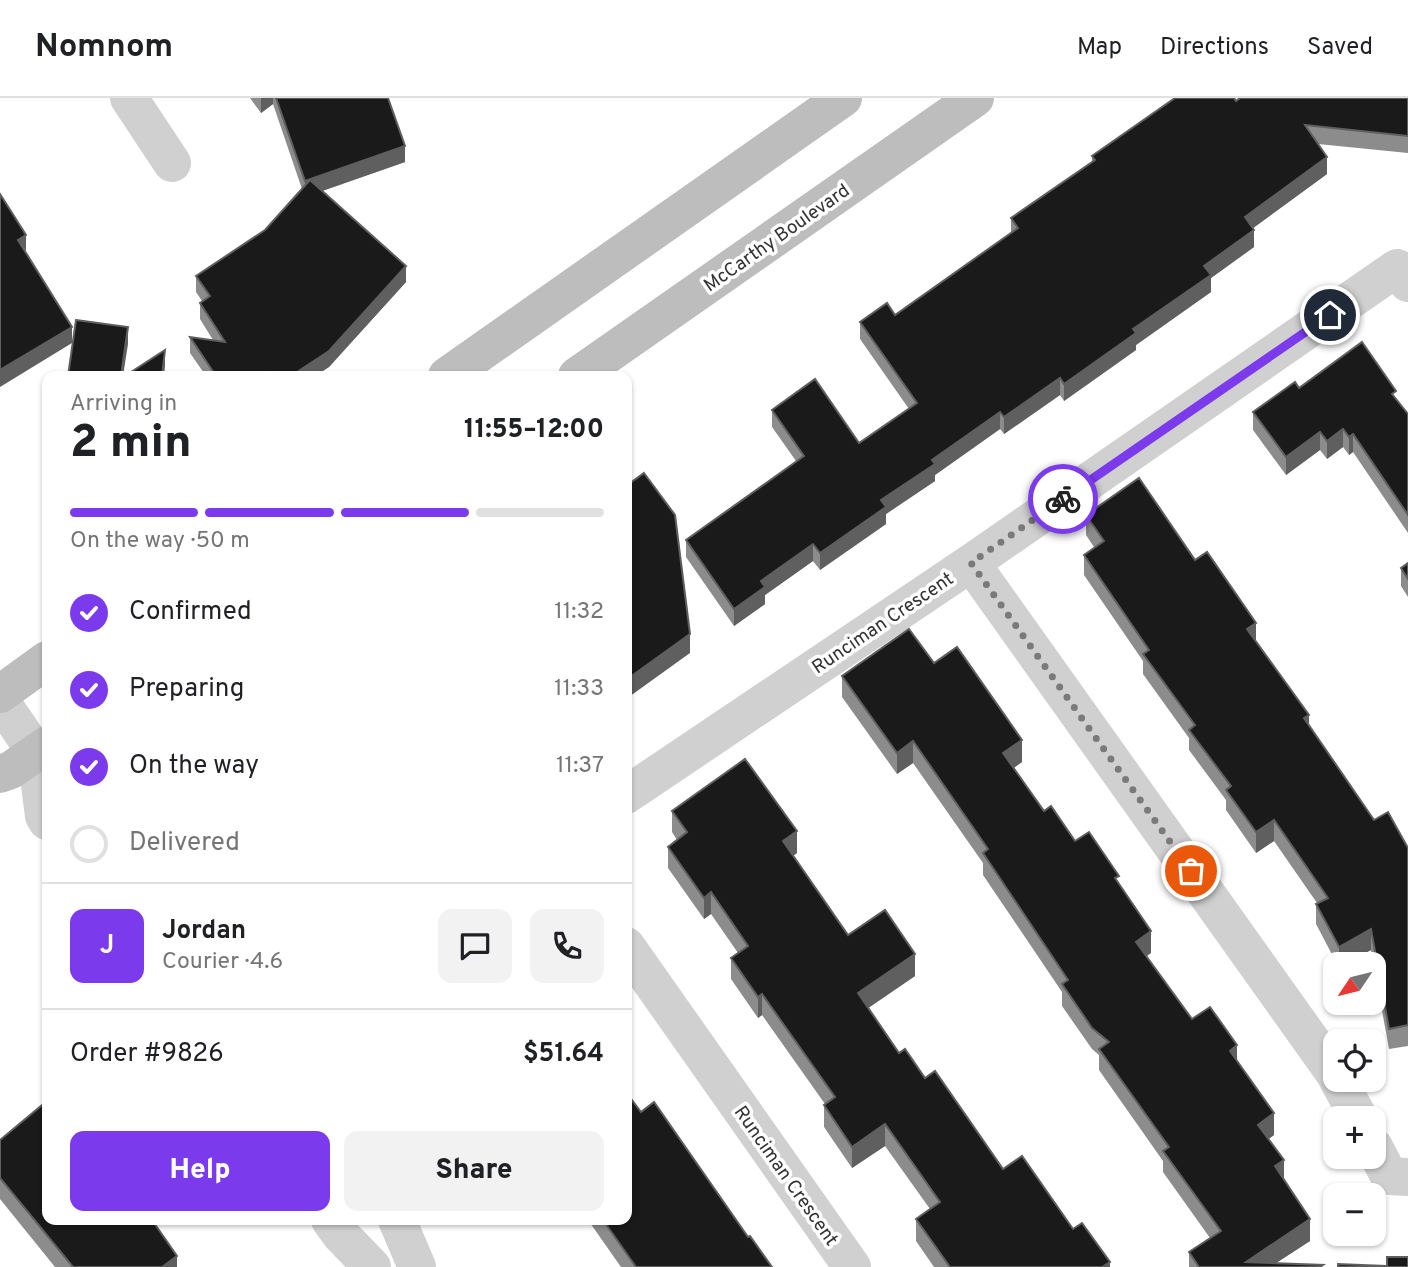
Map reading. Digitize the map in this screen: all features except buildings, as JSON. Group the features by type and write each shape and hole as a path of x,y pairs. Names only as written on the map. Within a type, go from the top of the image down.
{"main road":[{"path":"454,371 843,98"},
{"name":"McCarthy Boulevard","path":"584,371 975,98"},
{"path":"0,694 42,664"},
{"path":"0,774 42,753"}],"street":[{"path":"129,98 172,163"},
{"name":"Runciman Crescent","path":"632,790 971,563 1398,268 1408,283"},
{"path":"971,563 1323,1057"},
{"path":"0,700 42,750"},
{"name":"Runciman Crescent","path":"632,955 852,1267"},
{"path":"1386,1169 1390,1177 1408,1177"},
{"path":"334,1225 372,1267"},
{"path":"399,1225 418,1267"}],"way so far":[{"path":"1063,499 971,563 1191,871"}],"route":[{"path":"1063,499 1330,315"}]}
